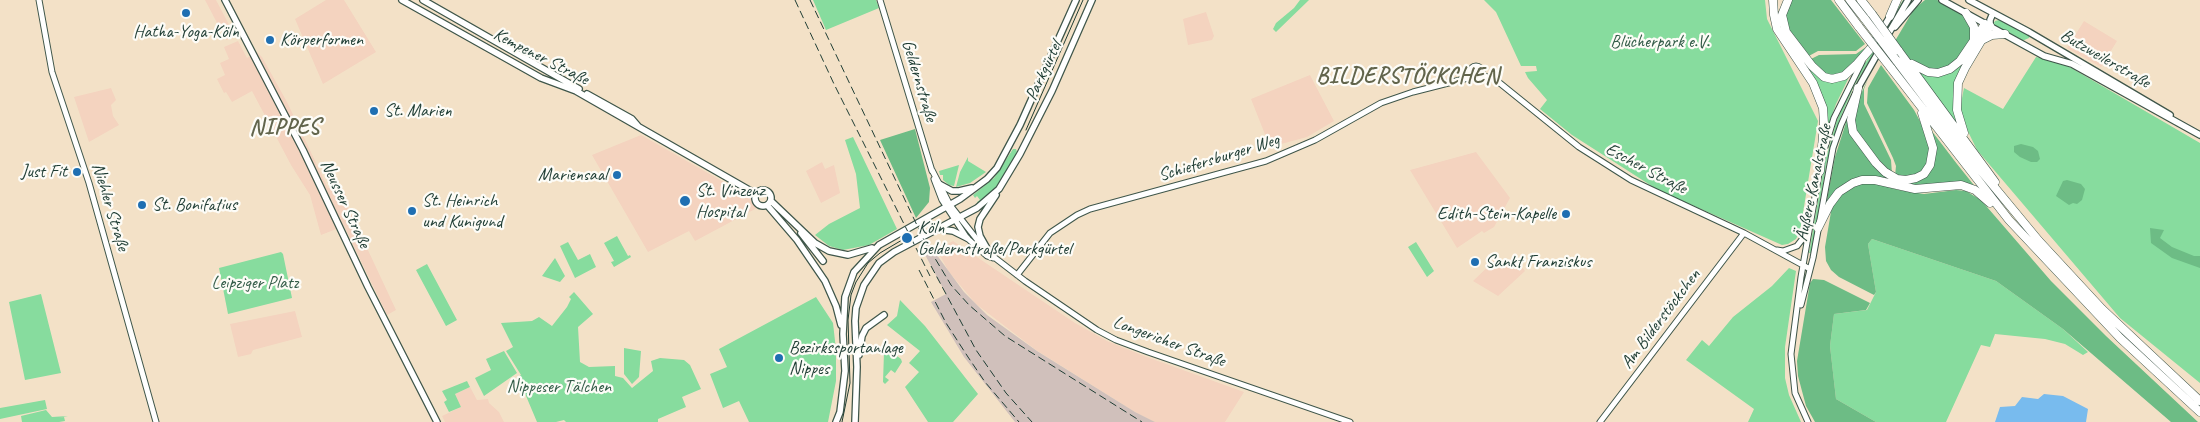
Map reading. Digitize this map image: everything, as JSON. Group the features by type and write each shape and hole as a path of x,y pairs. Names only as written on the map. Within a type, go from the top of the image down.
{"highway":[{"path":"1773,0 1777,29 1813,83 1822,108 1824,124 1820,171"},
{"path":"1788,0 1782,15 1786,32 1812,66 1824,77 1844,76 1871,48"},
{"path":"1835,0 1845,8"},
{"path":"1839,0 2009,220 2096,314 2200,412"},
{"path":"1850,0 2000,196 2102,308 2200,401"},
{"path":"1861,0 1992,177 2000,196"},
{"path":"1890,16 1899,0"},
{"path":"1966,13 1974,27 1977,42"},
{"path":"1972,150 1960,126 1956,94 1962,72 1988,23"},
{"path":"1898,50 1917,68 1938,73 1950,70 1977,42 1992,36 2005,34"},
{"path":"1858,88 1851,120 1855,136 1885,172 1901,180 1912,180 1921,175 1929,168 1932,160 1931,141 1920,106"},
{"path":"1818,228 1830,204 1839,192 1853,183 1867,180 1914,189 1954,185 1968,187 1981,195 2009,220"}],"main road":[{"name":"Neusser Straße","path":"225,0 303,150 368,287 437,422"},
{"name":"Kempener Straße","path":"402,0 541,78 576,91 630,124 639,127"},
{"name":"Kempener Straße","path":"423,0 624,114 639,127 756,194"},
{"name":"Parkgürtel","path":"879,245 948,206 976,187 997,168 1076,0"},
{"name":"Parkgürtel","path":"857,367 855,315 858,297 864,285 879,264 886,258 985,203 999,189 1020,154 1052,91 1092,0"},
{"name":"Äußere Kanalstraße","path":"1858,88 1908,0"},
{"path":"1890,32 1918,0"},
{"name":"Butzweilerstraße","path":"1942,0 1988,23 2044,56 2072,64 2200,134"},
{"name":"Butzweilerstraße","path":"1969,0 2200,134"},
{"path":"1988,23 1994,13"},
{"name":"Äußere Kanalstraße","path":"1871,48 1890,16"},
{"path":"1009,146 1016,145 1020,154"},
{"path":"939,184 946,189 959,191 976,187"},
{"path":"990,252 980,236 978,225 999,189"},
{"name":"Kempener Straße","path":"756,194 762,190 770,194 769,203 825,281 836,306 843,334"},
{"name":"Kempener Straße","path":"756,194 756,202 760,206 769,203"},
{"name":"Kempener Straße","path":"769,203 789,218 815,243 832,253 853,255 879,245"},
{"name":"Kempener Straße","path":"789,218 824,261"},
{"path":"936,229 953,231 967,238"},
{"path":"836,422 844,388 843,334 845,297 854,272 879,245"},
{"path":"855,422 857,367 863,334 867,326 884,315"}],"street":[{"name":"Niehler Straße","path":"39,0 52,72 89,184 156,422"},
{"name":"Geldernstraße","path":"880,0 936,187 956,218"},
{"name":"Äußere Kanalstraße","path":"1795,327 1820,171 1834,118 1850,83 1871,48"},
{"path":"1474,66 1481,68 1482,75 1478,78 1472,77 1470,72 1474,66"},
{"name":"Escher Straße","path":"1482,75 1496,80 1597,160 1631,180 1744,233 1810,269"},
{"name":"Schiefersburger Weg","path":"1018,275 1050,233 1077,215 1090,209 1266,161 1315,140 1381,103 1413,92 1472,77"},
{"name":"Äußere Kanalstraße","path":"1795,327 1810,269 1833,148 1840,125 1858,88"},
{"name":"Geldernstraße","path":"932,170 948,206"},
{"name":"Longericher Straße","path":"956,218 994,258"},
{"name":"Longericher Straße","path":"956,218 967,238 987,256 994,258 1097,330 1116,340 1350,422"},
{"path":"1774,250 1783,251 1797,246 1804,237 1811,220"},
{"name":"Am Bilderstöckchen","path":"1600,422 1744,233"},
{"path":"1795,327 1791,354 1792,377 1798,401 1808,422"}],"shaded area":[{"path":"205,0 216,0 235,36 226,40"},
{"path":"326,0 344,0 376,52 323,84 295,19"},
{"path":"1206,12 1214,36 1212,40 1188,45 1183,19"},
{"path":"2084,21 2117,41 2101,67 2067,48"},
{"path":"238,41 247,58 257,52 262,57 287,102 328,188 340,184 346,195 345,201 396,310 387,315 344,226 321,235 310,195 291,165 252,91 232,102 226,92 224,93 217,79 225,75 220,63 229,59 224,47"},
{"path":"1310,75 1334,121 1307,137 1270,147 1251,99"},
{"path":"111,88 116,100 111,105 113,116 119,125 89,142 74,97"},
{"name":"St. Vinzenz Hospital","path":"641,135 750,197 757,208 695,241 689,231 648,252 592,155"},
{"path":"1476,152 1510,198 1494,227 1484,233 1482,231 1457,248 1410,170"},
{"path":"822,162 825,169 834,165 840,193 821,203 806,171"},
{"path":"953,241 1075,323 1107,341 1244,392 1225,422 1155,422 1135,412 1036,350 976,304 949,272 937,250"},
{"path":"928,243 964,292 987,315 1037,351 1135,412 1155,422 1015,422 964,357 931,302 946,294 922,249"},
{"path":"1498,257 1507,267 1517,261 1525,271 1498,296 1473,281"},
{"path":"295,311 302,337 253,350 251,354 238,357 230,324"},
{"path":"470,387 477,400 488,399 489,403 499,412 504,422 445,422 442,416 461,407 455,394"}],"green space":[{"path":"813,0 876,0 879,8 826,30"},
{"path":"1300,0 1309,0 1276,32 1273,29 1276,23 1294,8"},
{"name":"Blücherpark e.V.","path":"1484,0 1765,0 1767,19 1818,121 1800,231 1796,239 1782,245 1658,190 1572,135 1540,109 1547,100 1525,72 1537,71 1536,66 1521,66 1496,12"},
{"path":"1790,0 1831,0 1865,44 1856,51 1818,51 1807,57 1789,32 1785,15"},
{"path":"1903,0 1906,0 1854,86 1839,121 1827,161 1811,253 1809,253 1825,161 1837,120 1852,85"},
{"path":"1925,0 1937,0 1951,7 1962,13 1971,24 1971,39 1952,66 1935,71 1911,61 1895,41 1914,9"},
{"path":"1999,20 2030,36 2029,38 2022,41 1993,25 1995,21"},
{"path":"1981,32 1960,71 1957,124 1918,72"},
{"path":"1866,47 1848,70 1837,76 1826,75 1809,60 1819,55 1856,54"},
{"path":"2036,57 2061,62 2200,143 2200,383 2120,318 1977,150 1959,113 1964,88 2003,109"},
{"path":"1806,63 1851,73 1836,104 1827,129 1805,65"},
{"path":"1881,65 1914,110 1928,136 1930,158 1923,172 1914,177 1895,176 1896,166 1893,158 1867,103 1868,88"},
{"path":"1868,79 1864,89 1864,104 1891,160 1892,174 1858,137 1854,124 1858,100"},
{"path":"1849,113 1849,122 1890,178 1888,181 1858,179 1826,205 1835,157"},
{"path":"915,129 930,188 929,202 916,218 880,140"},
{"path":"1931,130 1977,189 1917,187 1893,180 1929,171"},
{"path":"853,137 897,229 869,245 843,250 829,246 815,235 829,224 860,208 856,174 845,140"},
{"path":"2021,144 2033,147 2038,151 2040,159 2037,162 2031,162 2020,157 2014,152 2014,146"},
{"path":"1013,149 1016,149 1017,152 1008,169 994,190 978,204 977,202 980,200 977,196 975,198 973,195 994,178"},
{"path":"968,157 968,161 986,172 970,183 956,187 960,172"},
{"path":"959,165 954,186 949,185 943,180 943,175 940,175 939,171"},
{"path":"2067,180 2081,184 2085,189 2082,200 2077,204 2069,205 2056,196 2063,181"},
{"path":"1873,183 1924,194 1956,190 1966,191 1981,200 2051,281 2106,336 2198,422 2171,422 2063,329 1996,281 1872,239 1868,244 1876,292 1874,295 1839,277 1831,270 1826,261 1825,247 1832,206 1837,198 1853,186"},
{"path":"2150,228 2164,230 2160,238 2172,247 2194,256 2200,256 2200,268 2172,258 2151,243"},
{"path":"617,236 628,256 630,255 631,257 614,267 611,262 614,261 604,243"},
{"path":"1872,239 1996,281 2063,329 2088,352 2083,355 2065,344 2045,339 1995,334 1990,347 1981,345 1946,422 1876,422 1836,399 1830,346 1834,314 1867,310 1876,292 1868,244"},
{"path":"568,242 578,260 590,254 596,267 575,278 560,246"},
{"path":"1416,242 1434,271 1427,277 1408,247"},
{"name":"Leipziger Platz","path":"281,252 292,298 228,314 219,268"},
{"path":"555,258 565,276 560,282 542,276"},
{"path":"427,264 457,320 446,326 416,270"},
{"path":"1789,268 1796,271 1785,347 1785,378 1789,395 1801,422 1748,422 1754,409 1686,360 1702,340 1709,346 1733,317 1772,286"},
{"path":"1813,279 1824,280 1870,303 1866,310 1834,314 1830,346 1836,399 1876,422 1815,422 1806,406 1798,376 1797,361 1810,283"},
{"name":"Nippeser Tälchen","path":"574,292 593,314 578,327 580,362 589,367 615,366 615,376 623,378 632,388 653,371 651,361 660,358 684,360 690,365 701,389 682,397 686,407 658,419 658,422 566,422 564,420 537,422 518,377 521,375 506,351 513,347 501,323 532,321 539,317 552,326 567,307 571,299 569,297"},
{"path":"41,294 61,373 25,380 9,302"},
{"name":"Bezirkssportanlage Nippes","path":"816,297 833,323 836,350 836,381 828,422 749,422 739,401 723,408 710,374 727,367 719,349"},
{"path":"900,300 925,326 978,394 953,422 928,422 905,387 919,372 909,363 920,351 887,325 897,316"},
{"path":"624,348 641,351 639,377 632,384 624,374"},
{"path":"888,349 901,359 902,362 895,373 891,370 885,377 889,380 885,384 883,382 884,352"},
{"path":"504,351 517,373 484,396 475,378 491,370 486,359"},
{"path":"467,381 470,387 455,394 461,407 449,412 444,402 447,400 442,391"},
{"path":"45,400 47,409 0,419 0,408"},
{"path":"46,410 52,417 68,416 58,418 64,417 65,421 59,422 22,422 21,416"}],"water":[{"path":"2044,394 2063,396 2088,409 2086,422 1995,422 2000,407 2015,406 2022,397 2038,399"}],"tram line":[{"path":"1026,130 1083,0"},
{"path":"842,422 850,383 848,320 851,295 856,282 868,263 880,253 902,240"}],"railway":[{"path":"795,0 834,84 930,276"},
{"path":"810,0 924,240 951,285 969,305 1005,336 1142,422"},
{"path":"931,266 976,350 1006,393 1032,422"},
{"path":"919,270 946,323 968,357 985,382 1019,422"}],"place":[{"name":"Hatha-Yoga-Köln","path":"186,13"},
{"name":"Körperformen","path":"270,40"},
{"name":"St. Marien","path":"374,111"},
{"name":"Just Fit","path":"77,172"},
{"name":"Mariensaal","path":"617,175"},
{"name":"St. Vinzenz Hospital","path":"685,201"},
{"name":"St. Bonifatius","path":"142,205"},
{"name":"St. Heinrich und Kunigund","path":"412,211"},
{"name":"Edith-Stein-Kapelle","path":"1566,214"},
{"name":"Köln Geldernstraße/Parkgürtel","path":"907,238"},
{"name":"Sankt Franziskus","path":"1475,262"},
{"name":"Bezirkssportanlage Nippes","path":"779,358"}],"district":[{"name":"BILDERSTÖCKCHEN","path":"1408,77"},
{"name":"NIPPES","path":"285,128"}]}
